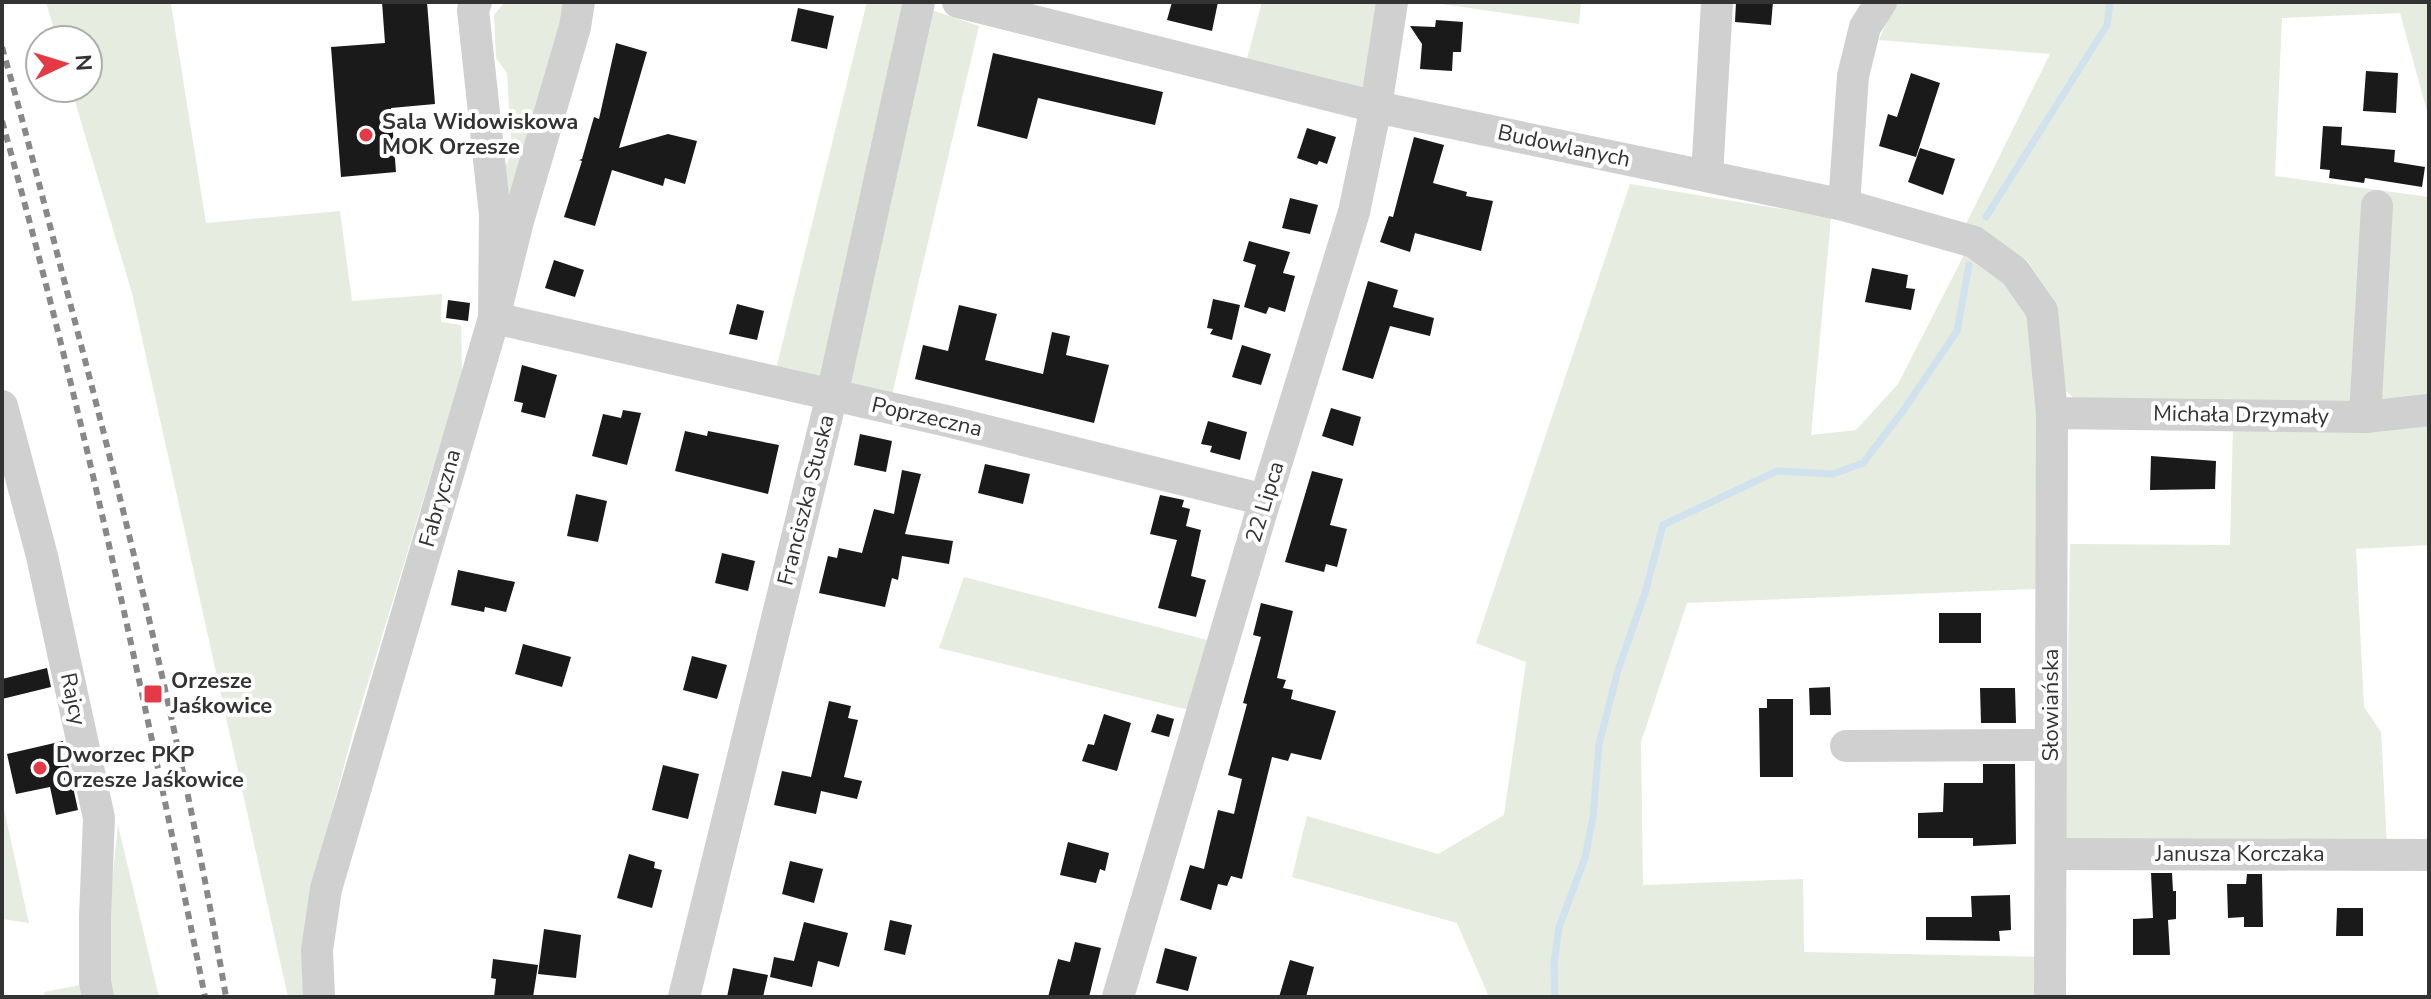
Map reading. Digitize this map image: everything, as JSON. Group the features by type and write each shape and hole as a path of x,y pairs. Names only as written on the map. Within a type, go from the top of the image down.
{"street":[{"path":"476,2 473,10 495,215 494,318"},
{"name":"Fabryczna","path":"319,997 317,950 326,889 494,318 518,221 575,27 579,2"},
{"name":"Franciszka Stuska","path":"684,997 832,395 919,2"},
{"name":"Budowlanych","path":"958,2 1040,13 1376,107 1844,205 1974,242 2015,272 2042,311 2052,413"},
{"name":"22 Lipca","path":"1118,997 1354,212 1376,107 1392,2"},
{"path":"1707,176 1717,2"},
{"path":"1844,205 1853,76 1865,27 1881,2"},
{"path":"2365,417 2377,206"},
{"name":"Poprzeczna","path":"494,318 962,425 1265,500"},
{"name":"Rajcy","path":"2,406 42,556 99,818 95,917 95,982 98,997"},
{"name":"Michała Drzymały","path":"2052,413 2365,417 2429,410"},
{"name":"Słowiańska","path":"2050,997 2052,413"},
{"path":"1846,746 2051,745"},
{"name":"Janusza Korczaka","path":"2051,854 2429,855"}],"shaded area":[{"path":"46,2 171,4 206,223 340,211 352,301 442,294 441,322 461,325 462,372 353,732 317,868 306,997 288,997 132,293 76,104 104,104 104,24 52,24"},
{"path":"505,2 570,2 512,219 505,168 512,151 507,73 496,58 494,15"},
{"path":"867,2 908,2 979,26 891,399 775,373"},
{"path":"1262,2 1382,2 1369,97 1245,66"},
{"path":"1428,2 1581,2 1579,24"},
{"path":"1895,2 2429,2 2429,154 2428,115 2400,13 2282,18 2275,176 2429,197 2429,399 2401,408 2081,405 2063,388 2052,298 2027,260 1964,228 2050,54 1879,40"},
{"path":"1630,184 1831,217 1811,435 1856,430 1898,384 1964,255 2000,273 2028,312 2036,372 2037,589 1687,603 1641,742 1643,885 1803,879 1804,952 2043,957 2040,997 1489,997 1457,923 1292,877 1307,816 1438,854 1504,815 1526,662 1476,643"},
{"path":"2429,419 2429,545 2356,549 2364,707 2381,732 2387,846 2065,845 2070,544 2230,545 2233,425"},
{"path":"964,577 1211,641 1193,711 939,648"},
{"path":"2,800 29,923 2,919"},
{"path":"118,825 159,997 109,997 103,967"},
{"path":"85,984 88,997 45,997 44,992"}],"building":[{"path":"382,2 427,2 435,104 391,108 396,172 341,177 331,47 385,43"},
{"path":"1172,2 1218,2 1212,31 1167,20"},
{"path":"1736,2 1773,2 1771,25 1735,22"},
{"path":"798,8 834,16 827,49 791,41"},
{"path":"1436,20 1463,22 1461,52 1453,52 1452,71 1420,69 1422,44 1410,26 1435,27"},
{"path":"616,43 647,52 619,148 668,134 697,141 685,184 665,178 663,186 612,170 595,226 564,217 594,117 599,119"},
{"path":"993,53 1163,92 1155,125 1038,98 1027,139 977,126"},
{"path":"2366,71 2398,73 2396,113 2363,111"},
{"path":"1911,73 1940,83 1916,157 1879,146 1888,114 1897,117"},
{"path":"2323,126 2342,127 2341,145 2395,150 2394,162 2425,167 2422,187 2365,178 2364,183 2329,178 2330,170 2320,169"},
{"path":"1307,128 1336,137 1327,164 1319,161 1317,165 1297,158"},
{"path":"1414,137 1444,145 1433,183 1467,192 1466,196 1493,201 1481,251 1415,233 1410,252 1380,242 1389,216 1393,217"},
{"path":"1920,148 1955,159 1943,195 1908,182"},
{"path":"1290,198 1318,205 1310,234 1282,228"},
{"path":"1249,241 1290,252 1283,273 1295,276 1285,312 1269,307 1266,314 1244,307 1256,265 1243,261"},
{"path":"554,260 584,270 575,297 545,288"},
{"path":"1872,268 1908,275 1906,288 1915,289 1911,310 1865,302"},
{"path":"1368,281 1398,290 1393,307 1434,318 1430,336 1390,326 1373,379 1342,370"},
{"path":"1213,299 1240,305 1232,340 1210,334 1213,329 1207,328"},
{"path":"448,300 470,303 468,321 446,318"},
{"path":"737,304 764,311 757,340 729,334"},
{"path":"959,305 997,314 985,360 1043,374 1052,332 1070,336 1066,355 1109,365 1094,423 915,379 923,345 948,351"},
{"path":"1242,345 1271,354 1261,385 1232,377"},
{"path":"522,365 557,375 545,418 521,412 523,403 514,401"},
{"path":"1331,408 1361,417 1353,446 1322,436"},
{"path":"623,410 641,413 627,465 592,456 603,414 621,418"},
{"path":"1208,421 1247,432 1240,460 1210,452 1212,446 1201,444"},
{"path":"685,431 707,436 708,431 779,445 768,494 675,471"},
{"path":"860,434 892,441 886,472 854,465"},
{"path":"2151,456 2216,461 2215,489 2150,490"},
{"path":"985,464 1030,474 1023,504 978,493"},
{"path":"902,470 921,474 905,534 953,541 949,564 902,556 898,580 892,578 885,607 819,593 828,556 837,558 839,548 862,553 874,509 894,514"},
{"path":"1312,471 1343,479 1330,525 1347,529 1337,567 1326,564 1324,572 1285,562"},
{"path":"576,494 607,501 598,542 567,536"},
{"path":"1160,495 1184,500 1182,507 1190,509 1186,526 1201,530 1191,576 1206,580 1196,617 1158,608 1177,540 1150,534"},
{"path":"722,553 755,561 748,591 715,583"},
{"path":"458,570 515,582 506,612 485,607 484,612 451,605"},
{"path":"1261,603 1293,611 1277,678 1286,680 1283,688 1293,690 1291,699 1336,711 1321,760 1291,753 1288,761 1272,757 1242,879 1231,876 1227,886 1218,884 1211,910 1180,900 1190,865 1204,869 1218,810 1234,814 1242,779 1228,775 1261,637 1253,635"},
{"path":"1939,613 1981,613 1981,643 1939,643"},
{"path":"523,644 571,657 562,687 515,674"},
{"path":"692,656 727,665 717,699 683,690"},
{"path":"47,668 51,687 2,699 2,679"},
{"path":"1830,687 1831,715 1810,715 1809,688"},
{"path":"1980,688 2015,688 2016,723 1981,723"},
{"path":"1767,699 1793,699 1793,777 1760,777 1759,708 1767,708"},
{"path":"829,701 851,706 848,718 858,720 844,777 862,781 857,799 821,791 816,814 774,805 782,771 811,777"},
{"path":"1104,714 1131,723 1117,771 1082,761 1088,744 1094,745"},
{"path":"1157,714 1174,719 1169,737 1151,732"},
{"name":"Dworzec PKP Orzesze Jaśkowice","path":"63,741 78,810 56,815 50,787 16,794 7,754"},
{"path":"1983,764 2015,764 2016,844 1973,846 1973,838 1918,838 1918,813 1943,812 1944,783 1983,783"},
{"path":"663,765 699,774 688,819 652,810"},
{"path":"1068,842 1109,853 1105,871 1100,869 1096,883 1060,875"},
{"path":"629,854 655,862 654,868 662,870 652,908 617,898"},
{"path":"790,861 823,869 814,903 782,894"},
{"path":"2151,873 2172,873 2173,891 2176,891 2176,919 2168,920 2170,955 2133,955 2133,919 2153,918"},
{"path":"2247,874 2262,874 2263,927 2244,927 2244,917 2228,918 2227,884 2246,884"},
{"path":"2010,895 2011,930 1999,931 2000,941 1926,940 1926,917 1972,917 1971,896"},
{"path":"2337,908 2363,908 2363,936 2336,936"},
{"path":"890,920 912,925 905,955 884,950"},
{"path":"804,922 848,933 839,967 818,961 812,987 770,977 774,957 794,961"},
{"path":"544,929 581,935 576,978 538,974"},
{"path":"1075,942 1101,948 1089,997 1048,997 1058,959 1070,962"},
{"path":"1165,948 1197,957 1188,991 1156,983"},
{"path":"493,959 538,965 533,997 494,997 496,979 491,978"},
{"path":"1290,960 1314,967 1306,997 1279,997"},
{"path":"733,968 768,975 763,997 727,997"}],"waterway":[{"path":"1986,217 2107,25 2110,2"},
{"path":"1555,997 1554,963 1559,927 1585,858 1593,817 1599,744 1618,670 1645,593 1663,525 1777,471 1833,474 1863,463 1903,411 1957,331 1969,265"}],"railway":[{"path":"2,47 135,559 175,734 226,997"},
{"path":"2,121 60,338 112,557 205,997"}],"place":[{"name":"Sala Widowiskowa MOK Orzesze","path":"366,135"},
{"name":"Orzesze Jaśkowice","path":"153,694"},
{"name":"Dworzec PKP Orzesze Jaśkowice","path":"40,768"}]}
